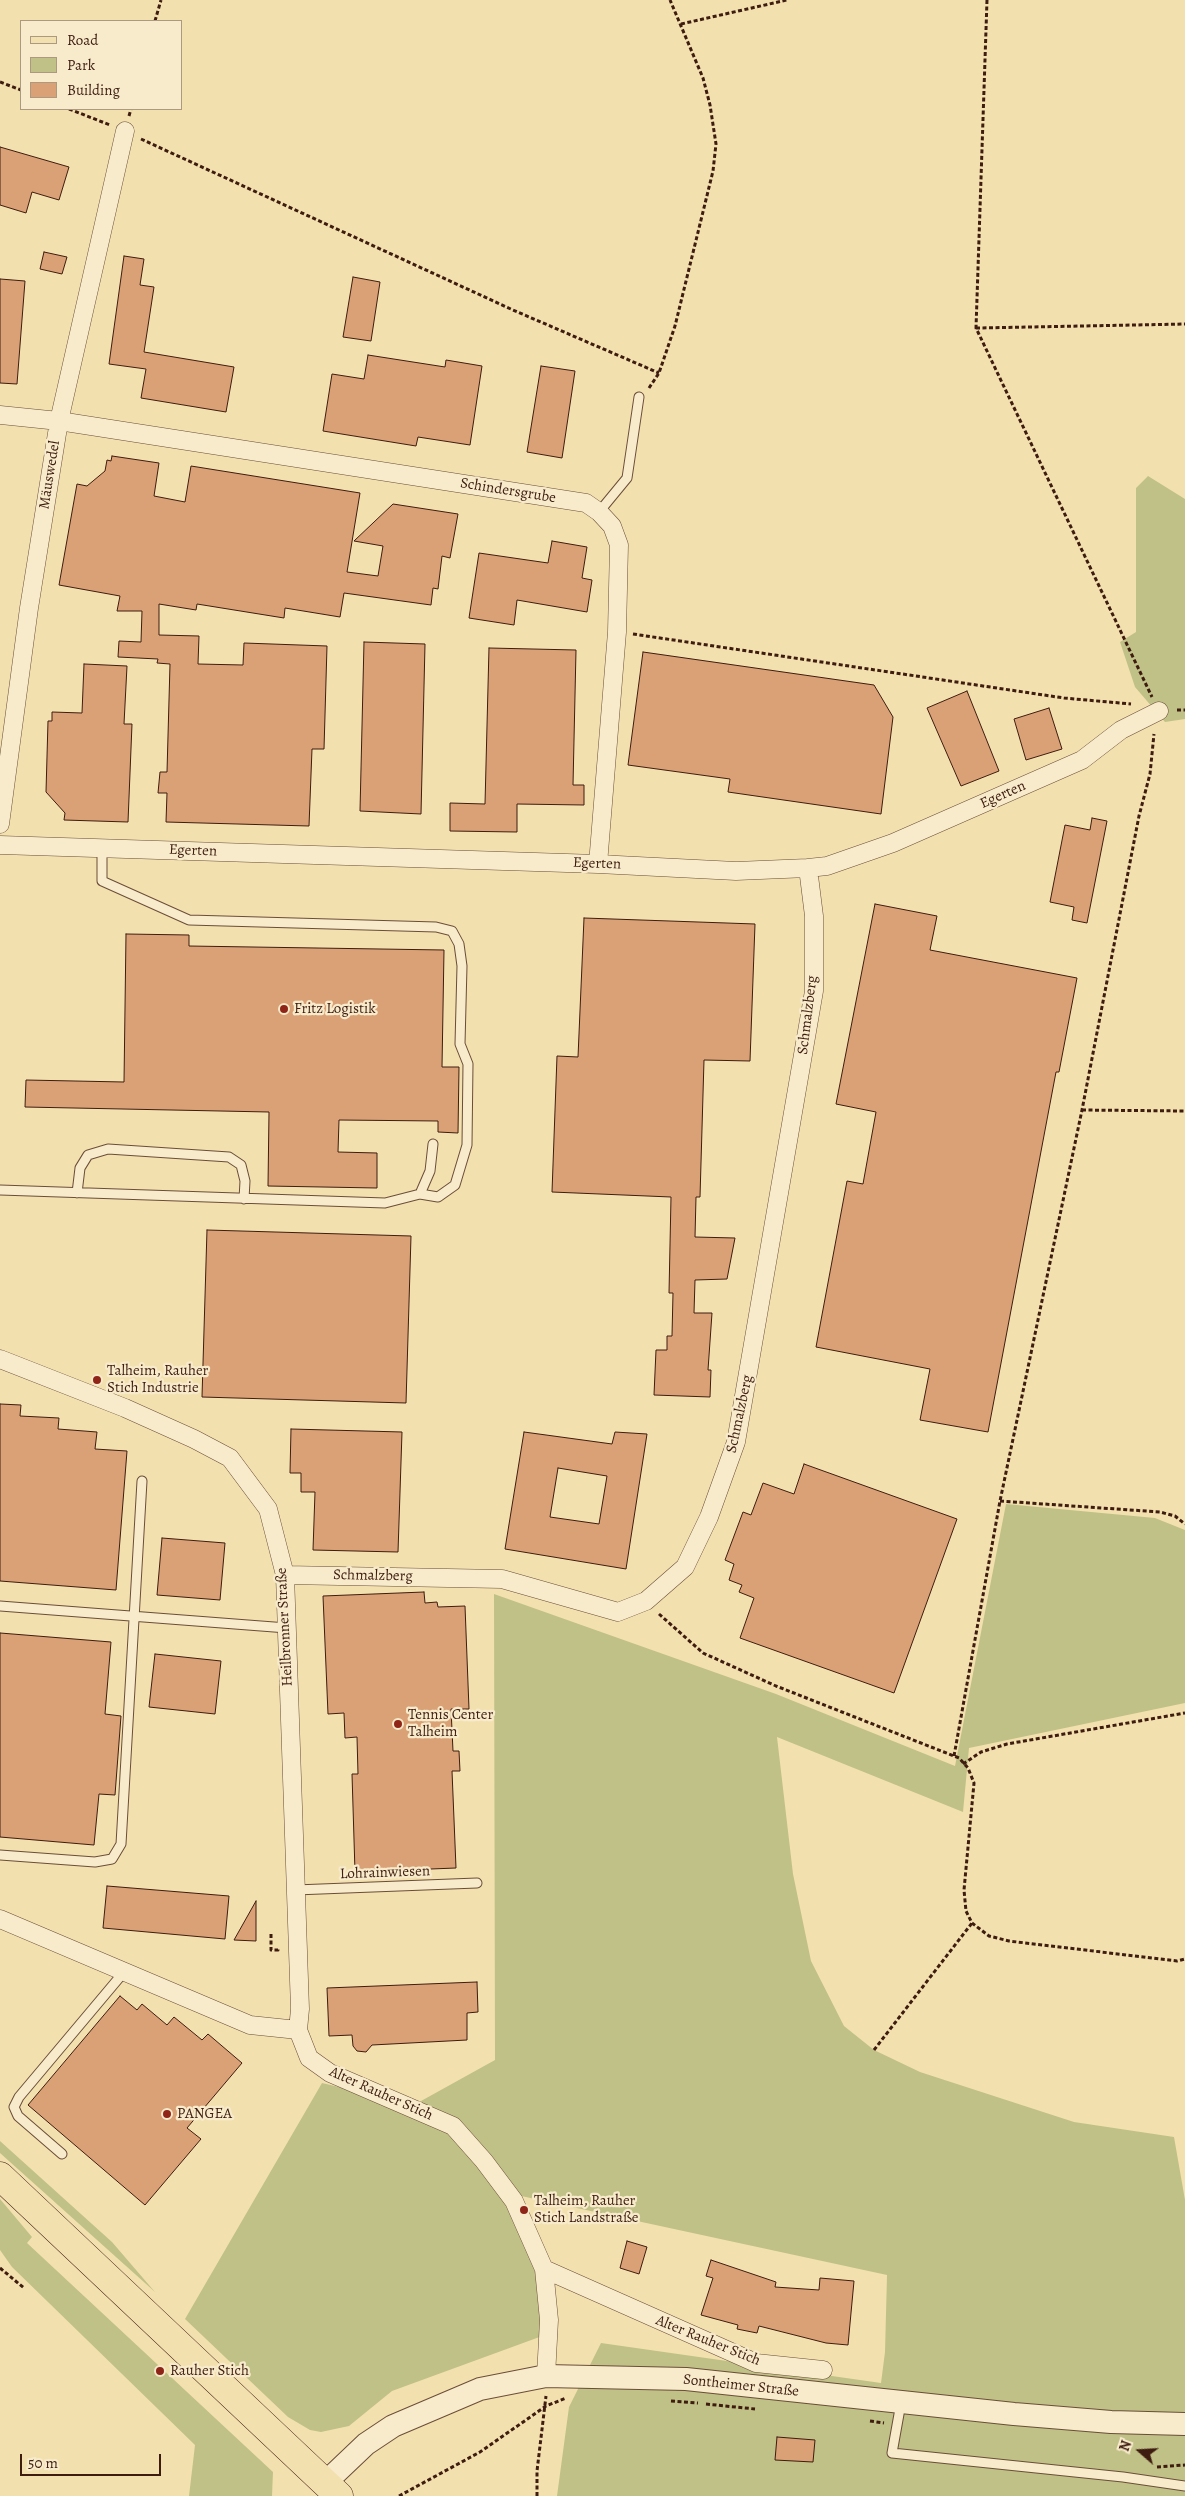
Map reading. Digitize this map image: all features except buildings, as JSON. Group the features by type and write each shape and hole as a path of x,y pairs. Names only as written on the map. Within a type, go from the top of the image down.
{"main road":[{"path":"0,2176 326,2492"}],"street":[{"name":"Mäuswedel","path":"0,824 29,608 59,420 125,131"},
{"name":"Schindersgrube","path":"0,415 59,420 586,503 599,512 612,526 619,545 617,632 598,864"},
{"name":"Egerten","path":"0,845 598,864 736,871 827,866 893,843 1082,760 1121,730 1158,712"},
{"name":"Schmalzberg","path":"285,1575 502,1579 618,1612 646,1601 685,1567 709,1517 736,1442 814,991 814,916 808,868"},
{"name":"Heilbronner Straße","path":"0,1358 125,1408 194,1439 230,1458 268,1509 285,1575 300,2009 298,2030"},
{"path":"0,1919 250,2025 298,2030"},
{"name":"Alter Rauher Stich","path":"298,2030 309,2058 330,2073 453,2126 484,2161 514,2201 544,2269 548,2320 546,2376"},
{"name":"Alter Rauher Stich","path":"544,2269 756,2363 822,2370"},
{"name":"Sontheimer Straße","path":"326,2492 366,2444 392,2426 480,2389 546,2376 686,2380 901,2403 1111,2422 1185,2424"}],"lane":[{"path":"599,512 627,478 638,397"},
{"path":"0,1190 385,1204 420,1194 438,1197 455,1185 467,1145 468,1064 460,1044 462,966 459,944 452,931 436,927 189,920 102,881 102,848"},
{"path":"420,1194 430,1171 433,1144"},
{"path":"76,1193 80,1168 88,1155 108,1149 229,1157 241,1164 245,1181 244,1199"},
{"path":"0,1855 95,1862 112,1859 121,1844 136,1616 142,1481"},
{"path":"0,1606 287,1628"},
{"name":"Lohrainwiesen","path":"295,1890 477,1883"},
{"path":"62,2154 18,2116 14,2108 19,2097 124,1972"},
{"path":"901,2403 892,2453 1123,2477 1185,2486"}],"path":[{"path":"155,20 161,0"},
{"path":"638,397 650,387 659,373 675,326 714,171 716,144 710,105 703,78 670,0"},
{"path":"681,24 787,0"},
{"path":"954,1756 1000,1501 1082,1110 1139,816 1150,774 1158,712 976,328 987,0"},
{"path":"0,82 20,90"},
{"path":"72,110 125,131 514,310 659,373"},
{"path":"976,328 1185,324"},
{"path":"617,632 1064,698 1130,704 1158,712"},
{"path":"1082,1110 1185,1111"},
{"path":"1000,1501 1160,1512 1175,1516 1185,1524"},
{"path":"646,1601 703,1653 776,1686 954,1756 964,1764 974,1783 964,1890 966,1911 972,1923 989,1936 1009,1941 1177,1961 1185,1959"},
{"path":"964,1764 980,1752 1007,1744 1185,1713"},
{"path":"874,2050 972,1923"},
{"path":"0,2268 24,2288"},
{"path":"399,2496 480,2452 546,2406 569,2397"},
{"path":"669,2401 765,2410"},
{"path":"537,2496 546,2406"},
{"path":"862,2420 897,2426"},
{"path":"1173,2465 1185,2465"}],"green space":[{"path":"1148,476 1185,499 1185,719 1165,722 1135,687 1120,642 1136,632 1136,488"},
{"path":"1006,1504 1155,1518 1185,1530 1185,1703 969,1748 963,1812 777,1737 793,1874 811,1961 844,2026 874,2050 920,2072 1074,2122 1174,2137 1185,2200 1185,2496 557,2496 569,2407 601,2343 881,2383 885,2352 887,2275 512,2194 455,2123 412,2106 495,2060 494,1594 776,1694 955,1766"},
{"path":"322,2083 377,2096 451,2128 509,2199 542,2272 545,2335 392,2391 349,2426 321,2432 310,2430 288,2417 185,2319"},
{"path":"0,2141 112,2242 155,2292 0,2153"},
{"path":"0,2199 32,2237 27,2243 273,2472 272,2496 189,2496 195,2445 12,2267 0,2250"}],"place":[{"name":"Fritz Logistik","path":"284,1009"},
{"name":"Talheim, Rauher Stich Industrie","path":"97,1380"},
{"name":"Tennis Center Talheim","path":"398,1724"},
{"name":"PANGEA","path":"167,2114"},
{"name":"Talheim, Rauher Stich Landstraße","path":"524,2210"},
{"name":"Rauher Stich","path":"160,2371"}]}
